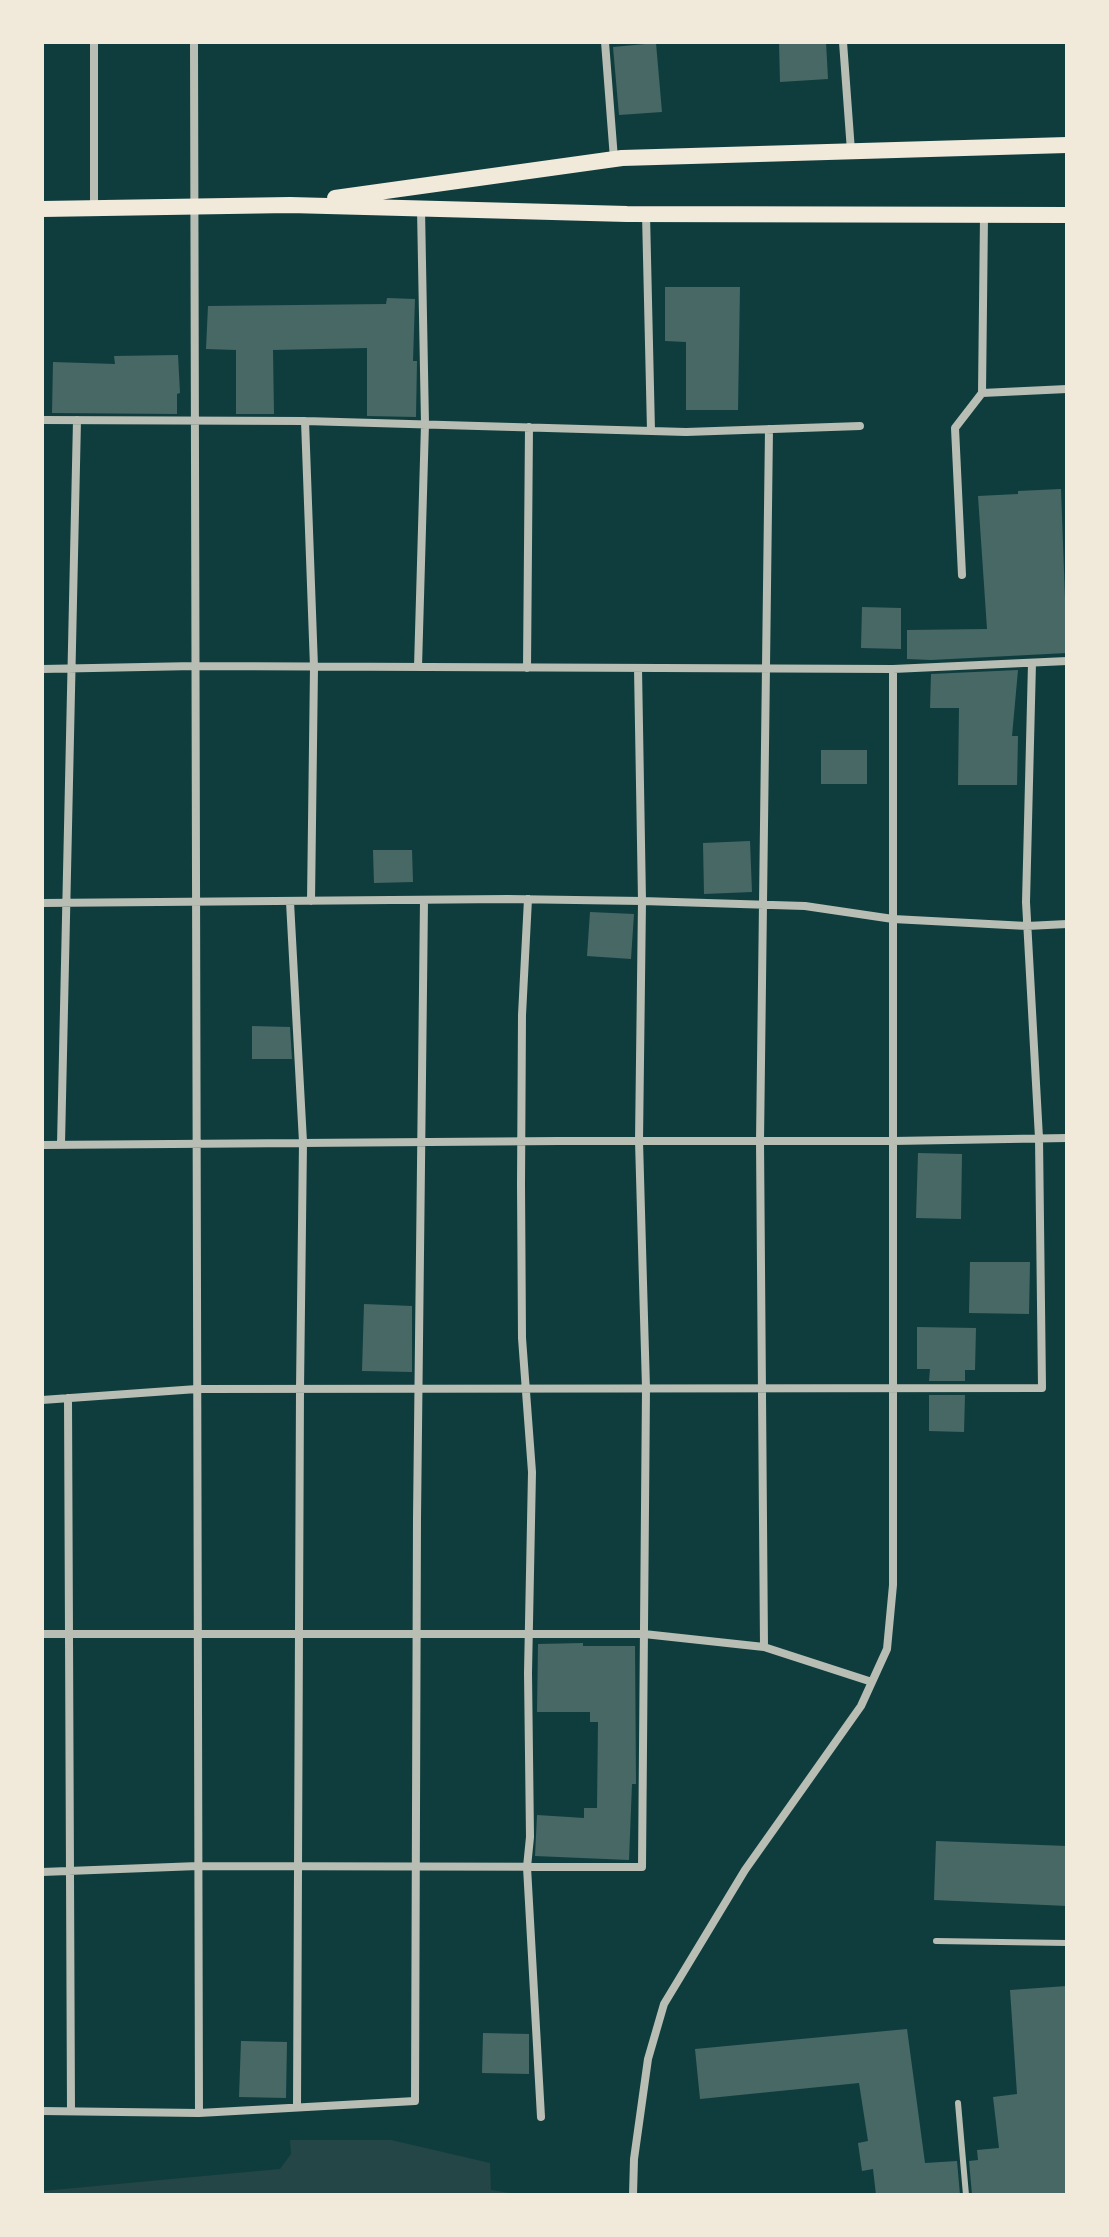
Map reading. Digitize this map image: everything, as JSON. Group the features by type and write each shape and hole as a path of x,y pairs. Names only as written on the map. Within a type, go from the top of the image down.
{"main road":[{"path":"290,205 614,159 1067,145"},
{"path":"42,209 290,205 646,214 1067,215"}],"street":[{"path":"94,42 94,208"},
{"path":"605,42 614,159"},
{"path":"843,42 851,152"},
{"path":"194,45 199,2113"},
{"path":"418,667 425,424 421,209"},
{"path":"646,214 651,431"},
{"path":"962,575 955,428 982,393 984,216"},
{"path":"982,393 1067,389"},
{"path":"42,420 305,421 686,432 860,426"},
{"path":"61,1144 77,420"},
{"path":"305,421 314,667 311,901"},
{"path":"527,668 529,427"},
{"path":"764,1647 760,1141 769,429"},
{"path":"42,669 195,666 893,669 1067,661"},
{"path":"42,1400 197,1389 1042,1388 1039,1138 1027,926 1032,663"},
{"path":"42,1872 198,1866 642,1867 646,1388 639,1141 642,901 638,668"},
{"path":"633,2195 634,2159 648,2059 664,2004 745,1870 861,1706 887,1649 893,1585 893,669"},
{"path":"528,899 522,1015 522,1338 532,1472 530,1837 527,1867 541,2117"},
{"path":"42,2111 199,2113 415,2101 424,900"},
{"path":"42,903 642,901 805,906 893,919 1027,926 1067,924"},
{"path":"290,902 303,1142 297,2107"},
{"path":"42,1145 1067,1138"},
{"path":"68,1398 71,2111"},
{"path":"42,1634 644,1634 764,1647 872,1682"}],"lane":[{"path":"936,1941 1067,1943"},
{"path":"958,2103 966,2195"}],"shaded area":[{"path":"290,2140 391,2140 490,2163 491,2190 522,2195 42,2195 42,2191 280,2169 291,2154"}],"building":[{"path":"779,42 826,42 828,79 780,82"},
{"path":"656,43 662,112 619,115 613,47"},
{"path":"665,287 740,287 738,410 686,410 686,342 665,341"},
{"path":"387,298 415,299 413,361 417,361 416,417 367,416 367,348 273,350 274,414 236,414 236,350 206,349 208,306 386,304"},
{"path":"178,355 180,393 177,394 177,414 52,413 53,362 115,364 114,356"},
{"path":"1061,489 1067,653 907,659 907,630 987,629 978,496"},
{"path":"862,607 901,608 901,649 861,648"},
{"path":"1018,670 1012,736 1018,736 1017,785 958,785 959,708 930,708 931,674"},
{"path":"821,750 867,750 867,784 821,784"},
{"path":"750,841 752,892 704,894 703,843"},
{"path":"373,850 412,850 413,882 374,883"},
{"path":"590,912 634,914 631,959 587,956"},
{"path":"252,1026 290,1027 292,1059 252,1059"},
{"path":"918,1153 962,1154 961,1219 916,1218"},
{"path":"970,1262 1030,1262 1029,1314 969,1313"},
{"path":"364,1304 412,1306 412,1372 362,1371"},
{"path":"917,1327 976,1328 975,1370 965,1370 965,1381 929,1381 930,1369 917,1369"},
{"path":"929,1395 965,1395 964,1432 929,1431"},
{"path":"583,1643 583,1646 635,1646 636,1784 632,1784 629,1860 535,1856 537,1815 584,1818 584,1808 597,1808 598,1722 590,1722 590,1712 537,1712 538,1644"},
{"path":"936,1841 1067,1846 1067,1906 934,1900"},
{"path":"1067,1986 1067,2195 972,2195 969,2161 978,2160 977,2150 999,2148 993,2097 1017,2094 1010,1990"},
{"path":"907,2029 925,2163 957,2161 960,2195 876,2195 873,2169 862,2171 858,2143 868,2141 859,2083 700,2099 695,2049"},
{"path":"483,2033 529,2034 529,2074 482,2073"},
{"path":"241,2041 287,2042 286,2098 239,2097"}]}
